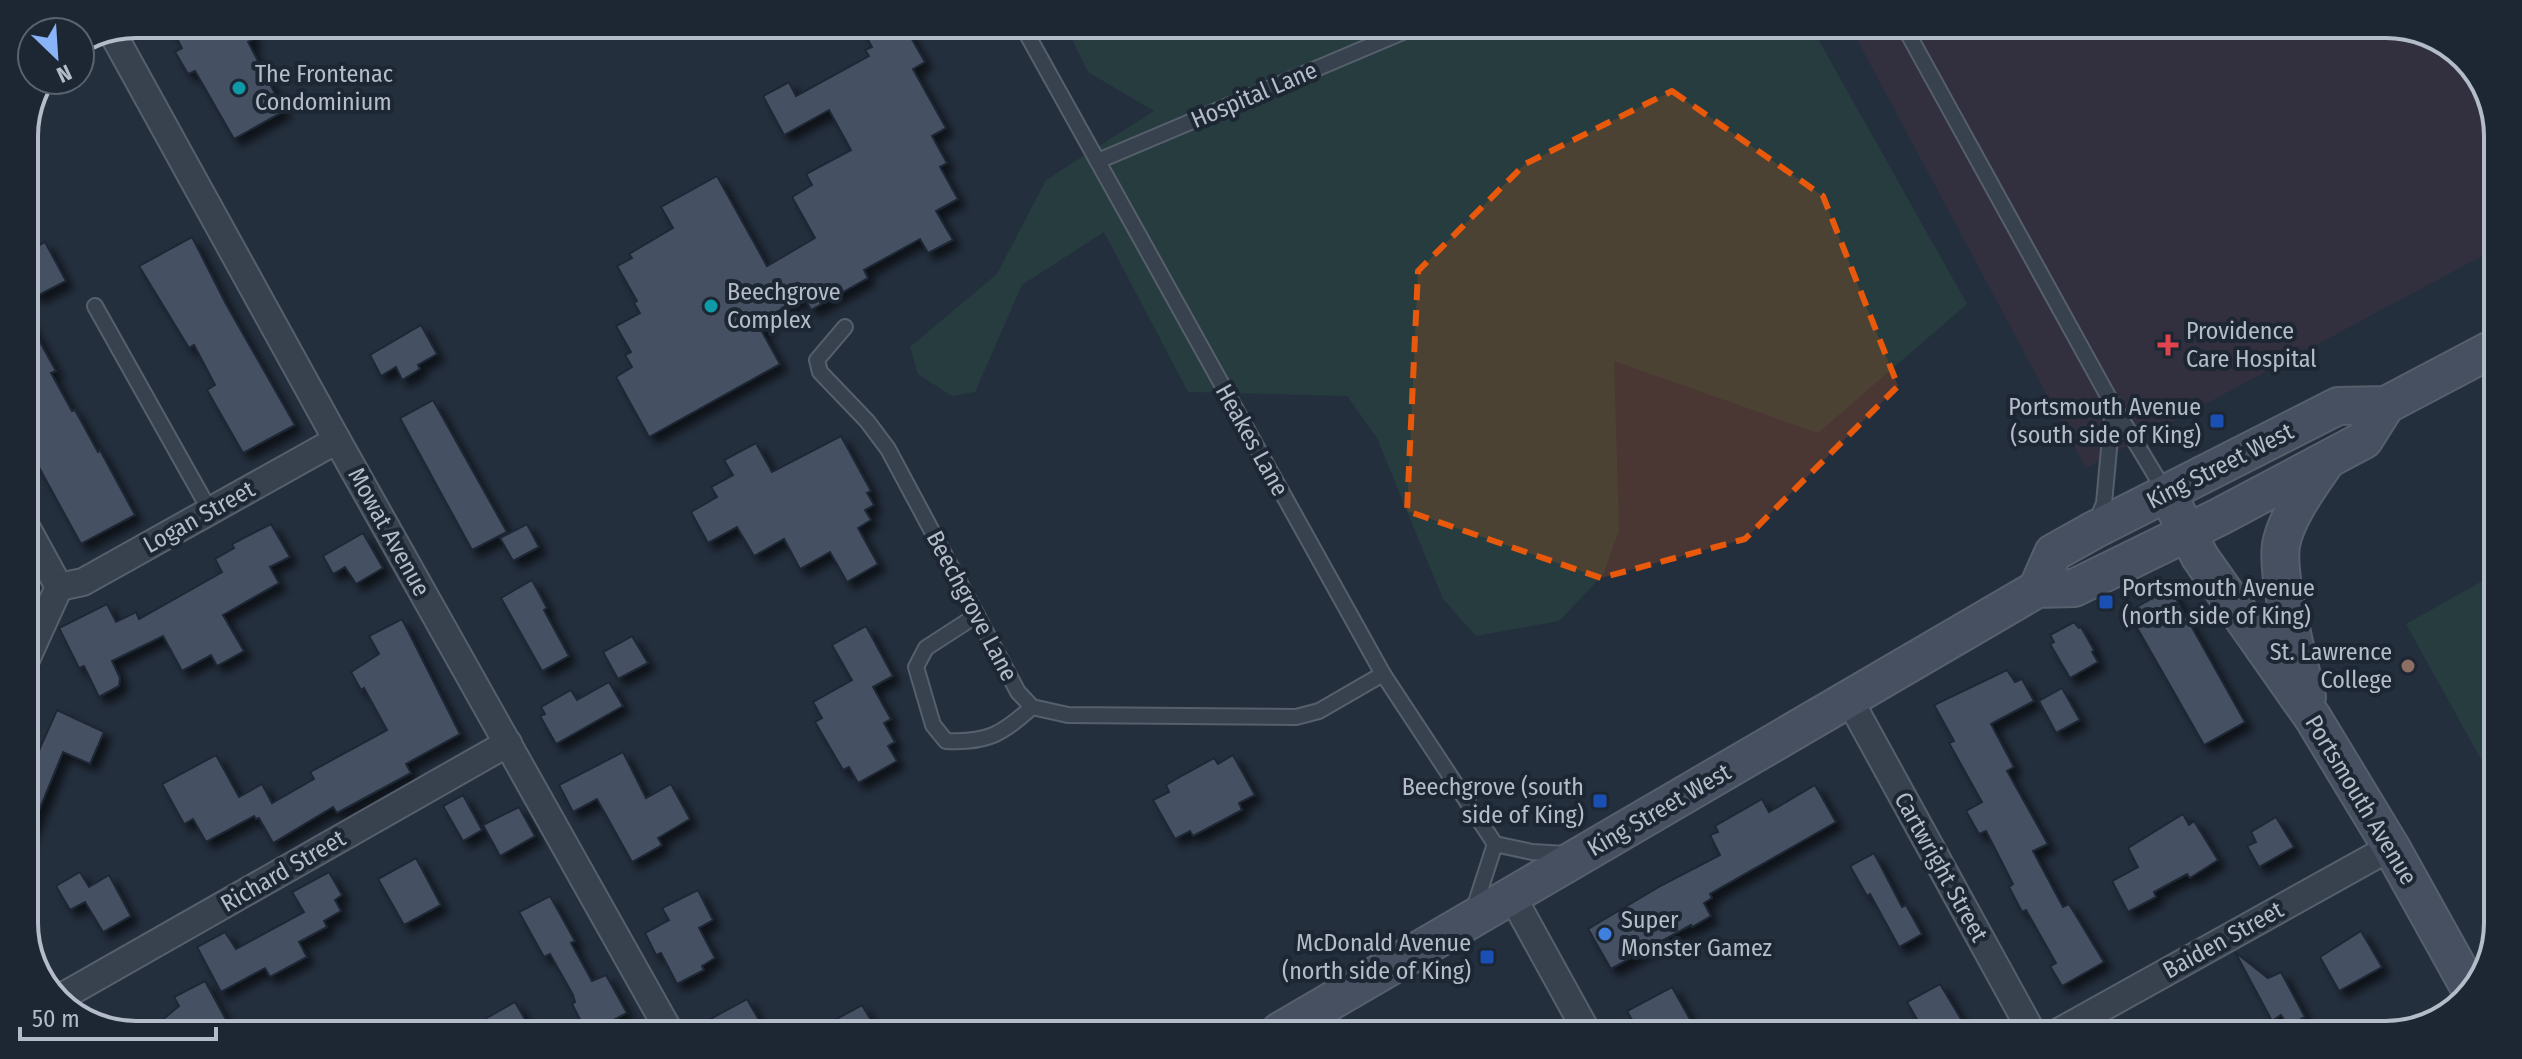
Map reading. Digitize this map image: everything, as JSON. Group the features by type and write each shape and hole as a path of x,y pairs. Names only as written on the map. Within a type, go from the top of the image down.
{"main road":[{"name":"King Street West","path":"2037,589 2053,553 2094,530 2338,406 2386,405 2484,353"},
{"name":"King Street West","path":"1297,1021 2037,589 2074,588 2364,440 2386,405"},
{"path":"2313,718 2283,582 2281,545 2301,500 2327,459"},
{"name":"Portsmouth Avenue","path":"2167,493 2200,557 2313,718 2391,847 2465,980"}],"street":[{"name":"Mowat Avenue","path":"116,40 508,743 655,1021"},
{"name":"Logan Street","path":"59,587 83,582 337,440"},
{"path":"38,549 59,587 38,633"},
{"name":"Cartwright Street","path":"1849,699 2026,1021"},
{"name":"Richard Street","path":"68,993 508,743"},
{"name":"Baiden Street","path":"2078,1021 2391,847"},
{"path":"1512,896 1581,1021"}],"lane":[{"name":"Heakes Lane","path":"1029,38 1383,674 1495,844"},
{"name":"Hospital Lane","path":"1098,161 1389,38"},
{"path":"1910,38 2113,405 2167,493"},
{"path":"95,306 210,511"},
{"name":"Beechgrove Lane","path":"845,327 817,360 820,372 867,421 888,449 1018,692 1032,707 1068,715 1296,717 1319,711 1383,674"},
{"path":"2094,530 2104,503 2113,405"},
{"path":"977,615 926,648 916,667 933,725 946,741 968,742 990,738 1016,722 1032,707"},
{"path":"1471,920 1495,844 1532,852 1582,855"}],"highlighted area":[{"path":"1672,91 1823,196 1898,386 1745,539 1601,578 1407,511 1418,271 1525,164"}],"shaded area":[{"name":"Providence Care Hospital","path":"1856,38 2386,38 2423,45 2446,58 2471,87 2482,117 2484,255 2086,468"}],"green space":[{"path":"1071,38 1817,38 1967,304 1818,433 1614,361 1619,530 1603,575 1559,621 1476,636 1443,599 1377,438 1347,396 1188,392 1104,232 1022,285 975,392 952,396 918,374 910,347 997,274 1046,180 1154,111 1088,72"},
{"path":"2484,580 2484,764 2406,624"}],"building":[{"name":"The Frontenac Condominium","path":"177,38 253,38 248,42 284,111 234,139 195,71 188,74 175,52 182,48"},
{"name":"Beechgrove Complex","path":"867,38 911,38 925,62 913,69 946,128 932,136 947,163 940,167 958,199 936,211 953,240 928,253 920,239 864,270 868,278 811,310 804,297 767,317 772,324 761,330 780,364 649,437 616,377 632,367 625,355 631,352 616,326 640,313 634,303 637,301 617,266 632,258 629,254 673,228 661,207 717,176 767,266 815,238 792,197 812,185 806,174 851,150 829,110 784,135 763,96 789,82 796,96 869,56 865,50 872,47"},
{"path":"192,237 295,425 243,453 207,390 215,385 194,345 189,348 139,266"},
{"path":"45,242 66,281 38,295 38,246"},
{"path":"421,325 437,354 418,365 420,369 402,380 396,367 381,376 370,355"},
{"path":"38,338 56,371 51,373 98,452 100,450 135,515 81,544 38,466"},
{"path":"433,400 507,532 472,550 400,418"},
{"path":"841,436 871,491 867,493 874,505 865,510 871,520 858,528 878,564 847,582 830,552 800,569 784,539 754,556 737,527 708,543 691,512 717,497 711,487 733,475 724,460 756,443 772,472"},
{"path":"271,524 290,557 270,567 279,583 223,615 244,651 217,666 211,655 182,671 163,636 112,661 120,678 119,686 99,697 84,666 79,668 59,628 107,604 116,622 136,612 139,619 222,572 215,559 234,548 232,544"},
{"path":"527,524 539,547 513,561 500,538"},
{"path":"363,533 383,568 356,584 345,567 333,574 323,556"},
{"path":"532,580 569,656 542,671 501,598"},
{"path":"2170,588 2245,722 2204,745 2128,612"},
{"path":"402,619 460,734 406,764 411,773 337,813 333,807 273,843 259,818 254,816 206,842 193,819 184,824 162,784 216,755 239,797 262,784 272,803 314,779 310,772 387,730 364,688 361,690 351,672 379,654 369,636"},
{"path":"2074,622 2081,627 2098,662 2070,678 2050,644 2054,642 2050,635"},
{"path":"866,626 893,676 873,687 891,719 884,723 895,742 888,746 897,761 858,783 849,767 843,770 815,722 822,718 813,702 852,680 832,645"},
{"path":"632,636 648,663 618,679 603,652"},
{"path":"2007,670 2015,682 2022,679 2034,701 1991,724 2014,767 2007,771 2048,844 2033,851 2063,907 2069,904 2104,962 2062,986 2050,966 2056,963 2026,910 2022,912 2009,887 2013,884 1986,831 1979,834 1966,811 1982,802 1949,743 1954,741 1934,705"},
{"path":"609,682 623,706 556,744 540,716 545,714 541,707 571,690 577,700"},
{"path":"2062,688 2080,720 2056,733 2039,701"},
{"path":"57,710 104,732 90,764 63,752 38,813 38,753"},
{"path":"623,752 646,798 671,784 690,819 658,838 662,845 632,862 597,799 573,812 559,785"},
{"path":"1233,755 1255,795 1239,803 1242,810 1193,836 1190,831 1175,839 1153,800 1169,792 1166,785 1183,775 1214,758 1218,764"},
{"path":"1815,785 1836,822 1710,894 1712,898 1704,903 1711,916 1611,969 1588,929 1720,855 1710,835 1718,832 1715,826 1762,799 1769,812"},
{"path":"463,795 482,830 463,841 443,806"},
{"path":"519,807 535,836 500,856 483,825"},
{"path":"2183,814 2189,825 2194,821 2218,860 2190,878 2187,874 2154,892 2156,897 2128,912 2112,881 2138,867 2128,848"},
{"path":"2276,817 2294,847 2259,867 2247,846 2256,842 2251,832"},
{"path":"1874,853 1902,907 1906,905 1922,934 1899,947 1870,894 1867,896 1850,866"},
{"path":"416,858 441,905 404,925 378,879"},
{"path":"80,872 89,887 109,875 131,916 103,932 85,902 70,910 56,886"},
{"path":"329,872 342,895 335,900 341,911 324,921 327,927 299,942 307,957 270,977 265,968 221,992 197,947 225,932 236,949 304,912 292,892"},
{"path":"698,890 713,920 699,928 715,958 702,966 704,970 677,984 661,953 656,955 645,933 669,920 662,908"},
{"path":"550,896 575,941 571,943 592,981 606,975 627,1013 612,1021 581,1021 572,1004 575,1002 573,995 550,954 544,957 519,912"},
{"path":"2361,931 2382,967 2339,991 2320,957"},
{"path":"2235,952 2268,978 2281,972 2305,1017 2297,1021 2285,1021 2281,1015 2272,1021"},
{"path":"205,981 227,1021 161,1021 179,1006 174,997"},
{"path":"1940,984 1962,1021 1918,1021 1907,1002"},
{"path":"1672,987 1691,1021 1633,1021 1627,1011"},
{"path":"747,999 759,1021 707,1021"},
{"path":"515,1002 526,1021 481,1021"},
{"path":"862,1005 871,1021 833,1021"}],"place":[{"name":"The Frontenac Condominium","path":"239,88"},
{"name":"Beechgrove Complex","path":"711,306"},
{"name":"Providence Care Hospital","path":"2168,345"},
{"name":"Portsmouth Avenue (south side of King)","path":"2217,421"},
{"name":"Portsmouth Avenue (north side of King)","path":"2106,602"},
{"name":"St. Lawrence College","path":"2408,666"},
{"name":"Beechgrove (south side of King)","path":"1600,801"},
{"name":"Super Monster Gamez","path":"1605,934"},
{"name":"McDonald Avenue (north side of King)","path":"1487,957"}]}
